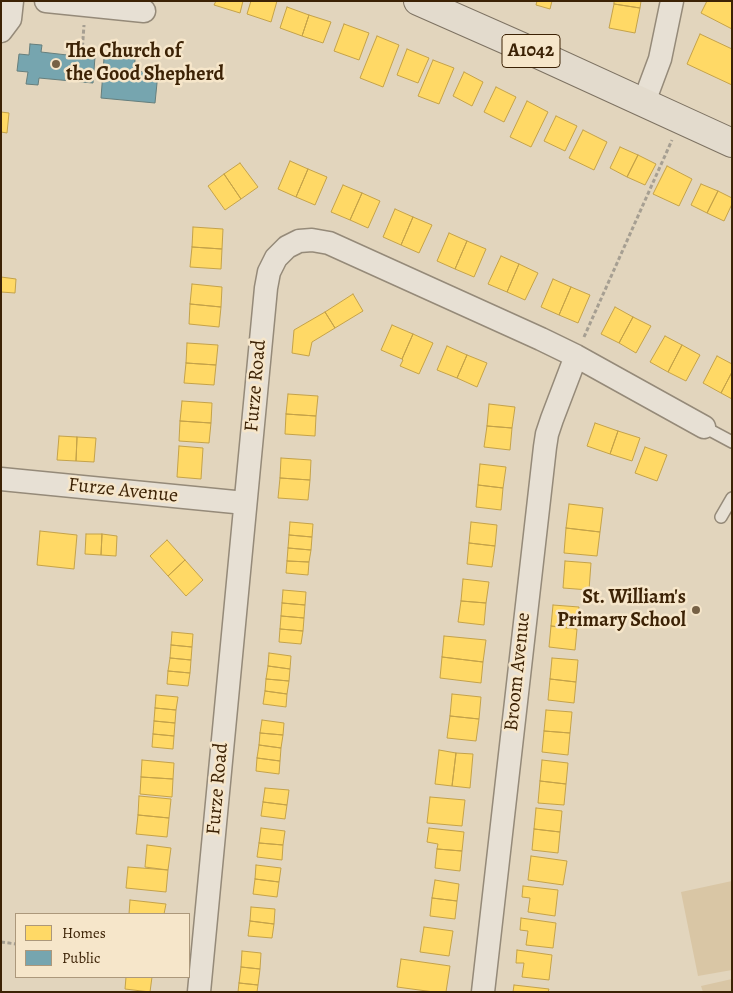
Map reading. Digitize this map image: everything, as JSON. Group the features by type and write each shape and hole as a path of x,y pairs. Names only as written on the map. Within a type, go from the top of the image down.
{"highway":[{"name":"A1042","path":"418,1 732,143"}],"street":[{"path":"1,31 10,19 12,1"},
{"path":"46,1 144,11"},
{"path":"644,102 660,59 672,1"},
{"name":"Furze Road","path":"199,992 266,288 269,272 276,258 287,247 299,241 312,240 329,243 576,356 704,427"},
{"name":"Broom Avenue","path":"483,992 545,447 552,419 576,356"},
{"name":"Furze Avenue","path":"1,479 245,503"}],"lane":[{"path":"704,427 732,442"},
{"path":"721,517 732,498"}],"path":[{"path":"82,53 86,5"},
{"path":"576,356 673,138"},
{"path":"1,942 15,944"}],"shaded area":[{"path":"732,881 732,970 698,976 681,892"},
{"path":"732,979 732,992 703,992 701,986"}],"building: Homes":[{"path":"216,1 243,1 240,13 214,5"},
{"path":"251,1 277,1 271,22 247,14"},
{"path":"537,1 552,1 550,9 536,5"},
{"path":"614,1 641,1 640,8 614,4"},
{"path":"707,1 732,1 732,29 701,13"},
{"path":"614,4 640,8 635,33 609,28"},
{"path":"287,7 309,15 302,36 280,28"},
{"path":"309,15 331,22 323,43 302,36"},
{"path":"344,24 369,33 359,60 334,51"},
{"path":"700,34 732,49 732,85 687,64"},
{"path":"377,36 399,45 383,87 360,78"},
{"path":"407,49 429,58 418,83 397,75"},
{"path":"433,60 454,68 439,104 418,96"},
{"path":"464,72 483,82 472,106 453,96"},
{"path":"496,87 516,97 504,122 484,112"},
{"path":"527,101 548,112 531,147 510,137"},
{"path":"1,112 9,113 7,133 1,132"},
{"path":"556,116 577,126 565,151 544,141"},
{"path":"583,130 607,142 594,170 569,158"},
{"path":"620,147 638,155 627,177 610,168"},
{"path":"638,155 656,164 645,185 627,177"},
{"path":"290,161 308,169 296,197 278,189"},
{"path":"240,163 258,187 241,199 224,174"},
{"path":"667,166 692,179 679,206 653,194"},
{"path":"308,169 327,177 315,205 296,197"},
{"path":"224,174 241,199 225,210 208,186"},
{"path":"701,184 718,191 707,213 691,205"},
{"path":"343,185 362,193 350,220 331,212"},
{"path":"718,191 732,198 732,204 724,221 707,213"},
{"path":"362,193 380,201 368,228 350,220"},
{"path":"395,209 413,217 401,245 383,237"},
{"path":"413,217 432,225 419,253 401,245"},
{"path":"193,227 223,229 222,249 192,247"},
{"path":"449,233 467,241 455,269 437,261"},
{"path":"467,241 486,249 474,277 455,269"},
{"path":"192,247 222,249 221,269 190,267"},
{"path":"501,256 519,264 507,292 488,284"},
{"path":"519,264 538,273 525,300 507,292"},
{"path":"1,277 16,279 15,293 1,292"},
{"path":"553,279 571,287 559,315 541,307"},
{"path":"192,284 222,287 221,307 190,304"},
{"path":"571,287 590,295 578,323 559,315"},
{"path":"353,294 363,311 335,328 325,312"},
{"path":"190,304 221,307 219,327 189,324"},
{"path":"615,307 633,317 619,343 601,334"},
{"path":"325,312 335,328 312,342 309,356 292,353 294,330"},
{"path":"633,317 651,326 636,353 619,343"},
{"path":"392,325 413,334 402,359 381,350"},
{"path":"413,334 433,343 419,374 400,366"},
{"path":"665,336 682,345 668,372 650,362"},
{"path":"187,343 218,345 216,365 186,363"},
{"path":"682,345 700,355 686,381 668,372"},
{"path":"447,346 467,355 457,378 437,370"},
{"path":"467,355 487,363 477,387 457,378"},
{"path":"717,356 732,364 732,372 721,393 703,383"},
{"path":"186,363 216,365 214,385 184,383"},
{"path":"732,372 732,399 721,393"},
{"path":"288,394 318,396 316,416 286,414"},
{"path":"182,401 212,403 211,423 180,421"},
{"path":"489,404 515,407 512,428 487,426"},
{"path":"286,414 316,416 315,436 285,434"},
{"path":"180,421 211,423 209,443 179,441"},
{"path":"595,423 618,431 610,454 587,446"},
{"path":"487,426 512,428 510,450 484,447"},
{"path":"618,431 640,438 632,461 610,454"},
{"path":"59,436 77,437 76,461 57,460"},
{"path":"77,437 96,438 94,462 76,461"},
{"path":"179,446 203,448 201,479 177,477"},
{"path":"645,447 667,455 657,481 635,473"},
{"path":"281,458 311,460 310,480 280,478"},
{"path":"480,464 506,467 503,488 478,485"},
{"path":"280,478 310,480 308,500 278,498"},
{"path":"478,485 503,488 501,510 476,507"},
{"path":"569,504 603,508 600,532 566,528"},
{"path":"290,522 313,524 312,537 289,535"},
{"path":"471,522 497,525 495,546 469,543"},
{"path":"566,528 600,532 597,556 564,553"},
{"path":"40,531 77,535 74,569 37,565"},
{"path":"86,534 102,534 101,555 85,554"},
{"path":"102,534 117,536 116,556 101,555"},
{"path":"289,535 312,537 311,550 288,548"},
{"path":"167,540 185,560 168,576 150,556"},
{"path":"469,543 495,546 492,567 467,564"},
{"path":"288,548 311,550 309,562 287,561"},
{"path":"185,560 203,580 186,596 168,576"},
{"path":"287,561 309,562 308,575 286,573"},
{"path":"565,561 591,563 589,590 563,588"},
{"path":"463,579 489,582 486,603 461,601"},
{"path":"283,590 306,592 305,605 282,603"},
{"path":"461,601 486,603 484,625 458,622"},
{"path":"282,603 305,605 304,618 281,616"},
{"path":"553,605 579,607 577,629 551,626"},
{"path":"281,616 304,618 303,631 280,629"},
{"path":"551,626 577,629 575,650 549,647"},
{"path":"280,629 303,631 301,644 279,642"},
{"path":"172,632 193,634 192,647 171,645"},
{"path":"444,636 486,640 483,662 442,657"},
{"path":"171,645 192,647 191,660 170,658"},
{"path":"269,653 291,656 290,669 268,666"},
{"path":"442,657 483,662 481,683 440,678"},
{"path":"170,658 191,660 190,673 168,671"},
{"path":"552,658 578,660 576,682 550,679"},
{"path":"268,666 290,669 289,681 266,679"},
{"path":"168,671 190,673 188,686 167,684"},
{"path":"266,679 289,681 287,694 265,691"},
{"path":"550,679 576,682 574,703 548,700"},
{"path":"265,691 287,694 286,707 263,704"},
{"path":"452,694 481,697 479,719 450,716"},
{"path":"156,695 178,697 176,710 155,708"},
{"path":"155,708 176,710 175,723 154,721"},
{"path":"546,710 572,712 570,733 544,731"},
{"path":"450,716 479,719 476,741 447,738"},
{"path":"262,720 284,723 283,735 260,733"},
{"path":"154,721 175,723 174,736 153,734"},
{"path":"544,731 570,733 568,755 542,752"},
{"path":"260,733 283,735 281,748 259,745"},
{"path":"153,734 174,736 173,749 152,747"},
{"path":"259,745 281,748 280,761 257,758"},
{"path":"439,750 456,753 452,786 435,784"},
{"path":"456,753 473,754 470,788 452,786"},
{"path":"257,758 280,761 279,774 256,771"},
{"path":"142,760 174,763 173,779 141,777"},
{"path":"542,760 568,763 566,784 540,781"},
{"path":"141,777 173,779 172,797 140,794"},
{"path":"540,781 566,784 564,805 538,803"},
{"path":"265,788 289,790 287,805 263,802"},
{"path":"139,796 171,799 169,818 138,815"},
{"path":"430,797 465,800 462,826 427,823"},
{"path":"263,802 287,805 285,819 261,816"},
{"path":"536,808 562,811 560,832 534,829"},
{"path":"138,815 169,818 167,837 136,834"},
{"path":"261,828 285,831 283,845 259,843"},
{"path":"429,828 464,832 462,851 437,849 438,844 427,842"},
{"path":"534,829 560,832 558,853 532,850"},
{"path":"259,843 283,845 282,860 257,857"},
{"path":"147,845 171,848 168,870 145,867"},
{"path":"437,849 462,851 460,871 435,868"},
{"path":"531,856 567,861 563,885 528,880"},
{"path":"256,865 281,868 279,882 255,879"},
{"path":"128,867 168,870 166,892 126,888"},
{"path":"255,879 279,882 277,897 253,894"},
{"path":"435,880 459,884 457,901 432,898"},
{"path":"523,886 558,890 555,916 528,912 530,898 522,897"},
{"path":"432,898 457,901 455,919 430,916"},
{"path":"130,900 166,904 164,913 129,913"},
{"path":"251,907 275,909 274,924 250,921"},
{"path":"521,918 556,923 553,948 526,945 528,931 520,930"},
{"path":"250,921 274,924 272,938 248,936"},
{"path":"424,927 453,931 449,956 420,952"},
{"path":"517,950 552,955 549,980 522,977 524,963 516,963"},
{"path":"242,951 261,953 260,969 241,967"},
{"path":"401,959 450,966 446,992 397,987"},
{"path":"241,967 260,969 258,985 239,983"},
{"path":"126,978 152,978 150,992 125,989"},
{"path":"239,983 258,985 257,992 238,992"},
{"path":"514,985 549,989 548,992 513,992"}],"building: Public":[{"name":"The Church of the Good Shepherd","path":"30,44 42,45 41,52 76,56 76,52 87,53 87,57 95,57 93,83 39,78 38,85 26,84 28,72 17,71 19,54 29,55"},
{"path":"115,48 136,49 134,71 158,73 155,103 101,98 104,58 114,59"}],"place":[{"name":"The Church of the Good Shepherd","path":"56,64"},
{"name":"St. William's Primary School","path":"696,610"}]}
